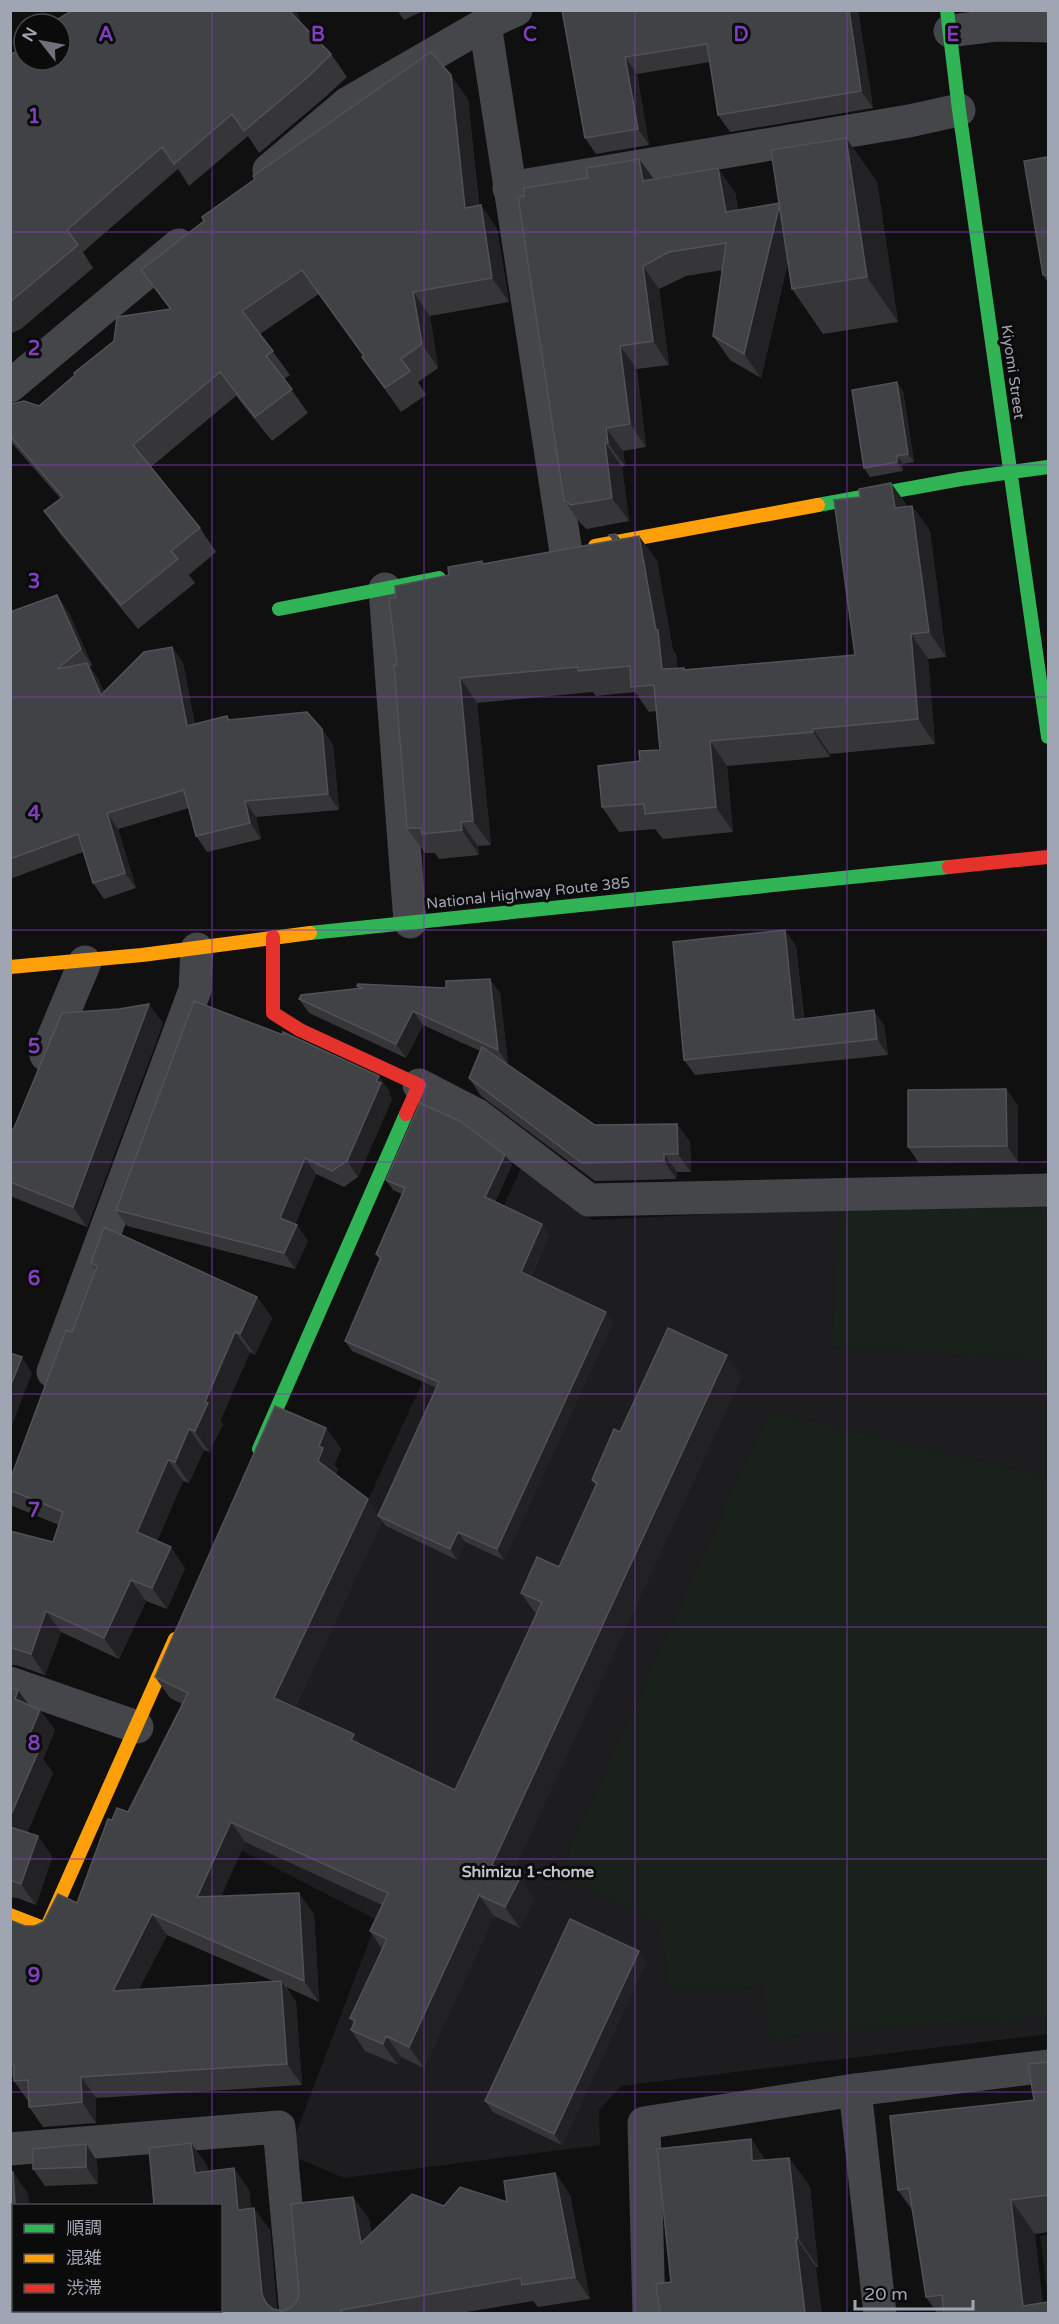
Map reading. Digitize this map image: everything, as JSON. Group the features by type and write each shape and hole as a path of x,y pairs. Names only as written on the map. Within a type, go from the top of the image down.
{"main road":[{"name":"Kiyomi Street","path":"949,21 958,110 1048,737"},
{"path":"561,553 1048,466"},
{"path":"279,609 453,575"},
{"name":"National Highway Route 385","path":"10,967 85,962 197,949 273,937 410,922 1048,857"},
{"path":"252,1466 419,1085 300,1030 273,1012 273,937"},
{"path":"10,1915 46,1929 180,1629"}],"street":[{"path":"248,187 348,103 484,24 516,10"},
{"path":"949,21 1048,26"},
{"path":"484,24 561,553"},
{"path":"509,188 909,121 958,110"},
{"path":"10,386 202,226"},
{"path":"385,589 410,922"},
{"path":"43,1397 195,990 197,949"},
{"path":"33,1087 85,962"},
{"path":"419,1085 477,1115 589,1200 1048,1190"},
{"path":"10,1683 137,1726"},
{"path":"649,2313 644,2123 855,2090 1048,2066"},
{"path":"855,2090 880,2313"},
{"path":"10,2149 279,2127 296,2313"}],"shaded area":[{"path":"524,1162 592,1220 1048,1198 1048,2034 621,2086 599,2110 600,2145 344,2178 288,2154 377,1920 213,1836"},
{"path":"841,1210 1048,1210 1048,1360 831,1346"},
{"path":"769,1411 1048,1478 1048,2016 768,2036 764,1985 670,1991 660,1923 559,1874"},
{"path":"1048,2235 1048,2298 1040,2236"}],"building":[{"path":"73,10 290,10 331,54 309,76 244,131 232,114 174,164 162,147 67,230 78,245 10,302 10,55 12,54 12,72 72,72 72,12 70,12"},
{"path":"562,10 849,10 861,91 718,115 707,44 625,57 638,129 585,138"},
{"path":"431,52 451,75 465,208 481,205 492,278 413,292 422,344 401,359 410,371 385,388 302,270 242,311 273,351 266,356 292,389 255,417 220,372 133,445 200,528 171,551 178,559 121,605 44,511 63,497 10,436 10,404 24,401 39,406 75,375 74,373 114,341 117,317 171,309 141,270 204,221 202,217 255,179 253,176"},
{"path":"846,138 867,277 792,289 771,150"},
{"path":"1048,157 1048,275 1043,275 1024,161"},
{"path":"639,159 643,181 718,168 726,212 780,203 744,354 713,336 726,243 669,252 643,266 653,341 620,346 630,424 606,428 608,443 605,443 612,498 571,505 564,500 518,197 524,196 524,188 588,178 586,168"},
{"path":"897,382 908,454 897,456 897,462 864,468 852,390"},
{"path":"891,483 895,508 912,506 929,632 911,634 918,719 813,729 813,732 710,741 716,807 645,814 644,804 602,807 598,766 640,761 639,751 660,750 654,685 631,687 630,666 578,671 578,667 460,678 473,821 461,822 462,830 422,834 421,828 407,828 394,665 397,665 389,598 396,598 395,586 449,575 448,567 482,561 483,564 616,540 609,535 616,534 617,540 639,536 656,630 658,630 662,669 684,668 684,670 855,655 834,500 860,497 859,489"},
{"path":"57,595 81,649 57,669 87,663 101,695 144,652 172,647 187,726 227,716 228,720 307,712 322,729 328,794 245,801 250,823 196,836 184,790 107,813 125,873 93,883 78,834 10,859 10,612"},
{"path":"785,930 794,1020 874,1010 877,1039 684,1060 673,942"},
{"path":"490,979 498,1050 413,1011 396,1044 299,999 301,995 363,988 357,986 358,984 446,988 446,981"},
{"path":"194,1001 283,1035 283,1032 379,1076 376,1081 381,1083 347,1161 332,1171 305,1158 280,1218 297,1225 284,1253 116,1210"},
{"path":"149,1004 73,1207 10,1182 10,1131 14,1128 62,1013 119,1009"},
{"path":"482,1047 595,1125 677,1124 678,1154 664,1154 664,1161 582,1163 469,1078"},
{"path":"1006,1089 1007,1146 908,1147 908,1090"},
{"path":"420,1103 460,1121 505,1155 485,1197 542,1224 521,1272 606,1312 497,1549 458,1532 450,1549 378,1516 439,1382 345,1341 381,1257 376,1254 405,1188 386,1180"},
{"path":"104,1227 257,1297 240,1334 235,1332 195,1431 189,1429 175,1462 168,1460 137,1532 171,1547 152,1588 131,1580 104,1638 46,1611 31,1654 10,1647 10,1531 53,1542 63,1512 10,1490 10,1475 66,1330 72,1332 97,1266 91,1263"},
{"path":"668,1328 727,1355 492,1865 520,1878 505,1907 479,1895 409,2047 386,2036 383,2044 351,2030 355,2020 350,2018 387,1939 370,1931 388,1893 231,1822 197,1897 299,1893 304,1981 152,1914 113,1991 281,1981 287,2064 81,2077 82,2102 29,2107 28,2080 14,2081 14,2065 10,2063 10,1920 25,1926 43,1923 58,1894 77,1903 108,1819 112,1820 117,1808 128,1812 188,1693 155,1677 275,1406 326,1428 319,1446 323,1448 318,1461 368,1499 274,1698 354,1734 351,1740 455,1790 542,1602 521,1593 537,1557 559,1567 597,1483 592,1480 614,1429 620,1432"},
{"path":"10,1353 22,1357 10,1387"},
{"path":"10,1687 18,1690 15,1699 40,1710 25,1746 38,1752 10,1817"},
{"path":"10,1827 38,1836 21,1884 10,1880"},
{"path":"570,1919 639,1951 554,2134 485,2101"},
{"path":"1048,2062 1048,2195 1011,2200 1023,2306 1048,2302 1048,2313 944,2313 942,2295 926,2297 909,2188 898,2190 890,2116 1034,2100 1028,2064"},
{"path":"751,2139 752,2161 789,2158 805,2313 660,2313 656,2284 671,2282 657,2149"},
{"path":"191,2143 195,2173 234,2168 238,2210 254,2208 262,2294 266,2303 273,2309 282,2311 292,2307 298,2299 291,2204 353,2197 361,2243 412,2194 444,2206 460,2187 507,2202 504,2181 555,2173 575,2277 522,2285 521,2278 341,2310 342,2313 10,2313 10,2172 13,2172 15,2204 12,2204 12,2312 222,2312 222,2204 154,2204 149,2148"},
{"path":"86,2144 86,2167 33,2169 33,2149"}],"traffic: fast":[{"path":"947,10 959,110 1048,737"},
{"path":"818,505 961,479 1048,467"},
{"path":"279,609 439,578"},
{"path":"310,933 949,867"},
{"path":"259,1449 406,1114"}],"traffic: slow":[{"path":"595,546 818,505"},
{"path":"10,967 142,955 310,933"},
{"path":"10,1915 46,1929 175,1639"}],"traffic: jam":[{"path":"949,867 1048,857"},
{"path":"273,937 273,1013 300,1030 419,1085 406,1114"}],"district":[{"name":"Shimizu 1-chome","path":"528,1871"}]}
